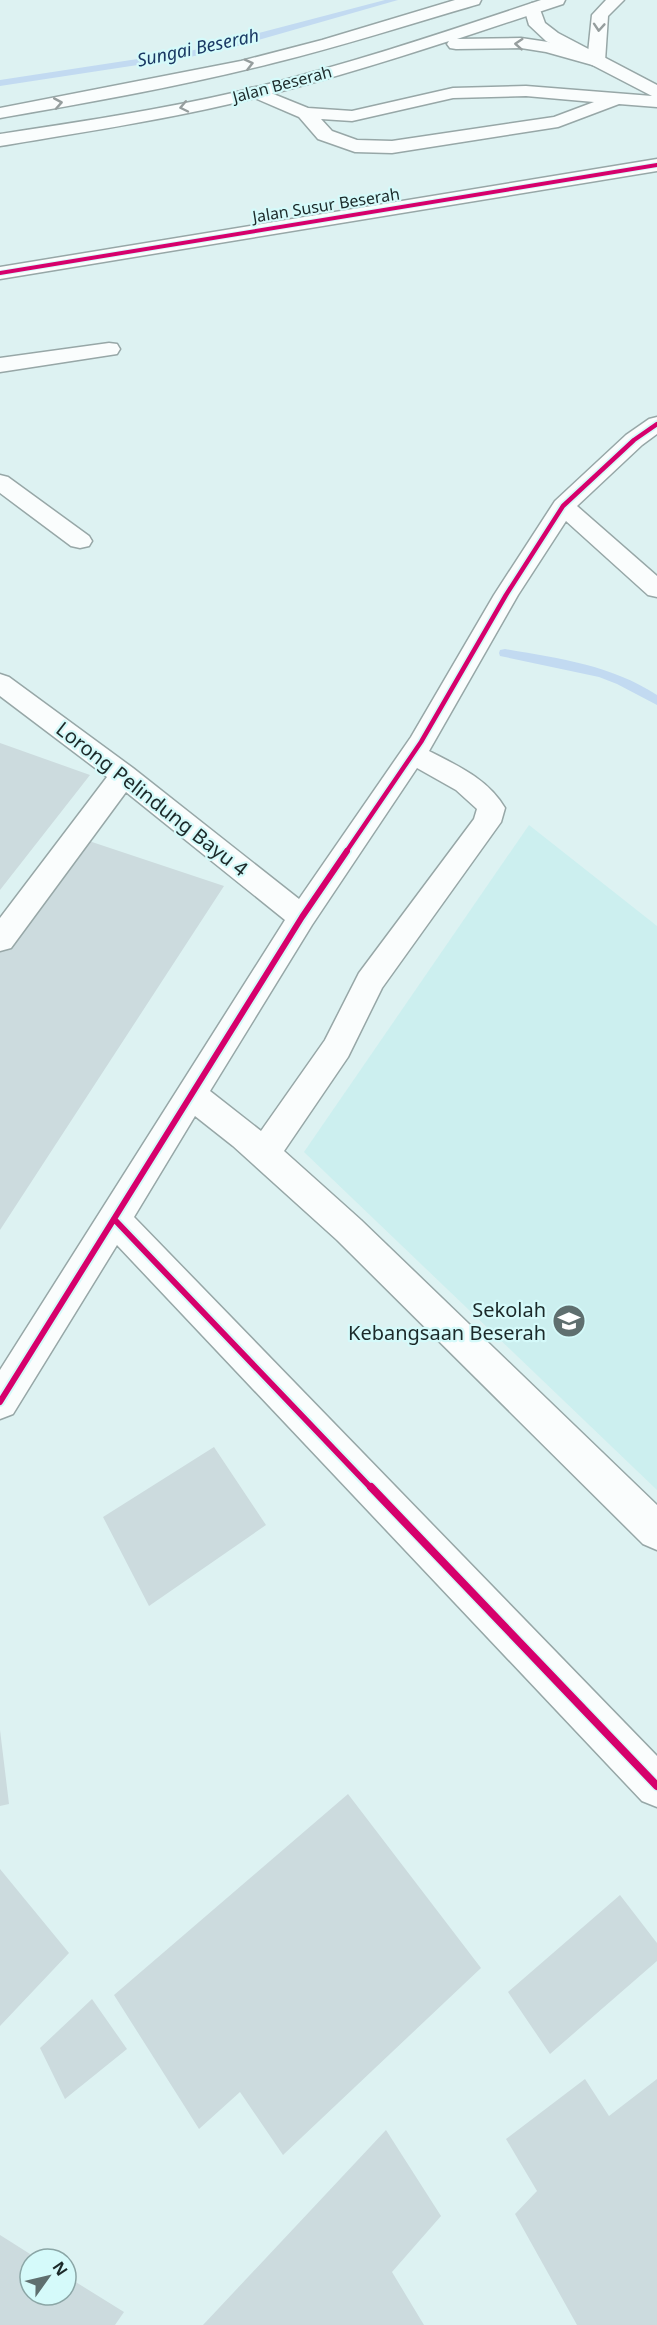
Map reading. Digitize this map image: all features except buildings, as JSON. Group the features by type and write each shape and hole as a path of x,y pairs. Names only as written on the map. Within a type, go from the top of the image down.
{"main road":[{"name":"Jalan Beserah","path":"0,140 121,120 256,92 403,51 534,4 557,0"},
{"path":"596,61 600,15 616,0"},
{"name":"Jalan Beserah","path":"0,113 243,66 470,1"},
{"path":"470,1 534,4 562,20"},
{"path":"534,4 537,25 552,37 657,92"},
{"path":"577,32 584,39 596,61"},
{"path":"403,51 454,44 521,43 548,47 596,61"},
{"path":"256,92 305,113 352,116 453,93 526,91 657,102"},
{"path":"305,113 325,135 355,146 392,147 558,122 620,99"},
{"name":"Jalan Susur Beserah","path":"0,273 657,165"},
{"path":"0,365 109,349"},
{"path":"0,1402 302,917 413,754 506,595 563,506 634,440 657,424"},
{"path":"0,482 80,542"},
{"path":"563,506 657,589"},
{"name":"Lorong Pelindung Bayu 4","path":"0,683 123,775 302,917"},
{"path":"264,1154 337,1048 370,981 487,822 491,808 486,800 472,789 413,754"},
{"path":"0,940 123,775"},
{"path":"192,1095 264,1154 349,1230 657,1531"},
{"path":"114,1219 657,1786"}],"shaded area":[{"name":"Sekolah Kebangsaan Beserah","path":"529,825 657,926 657,1490 304,1152"}],"waterway":[{"name":"Sungai Beserah","path":"0,83 190,54 394,0"},
{"path":"505,653 584,668 622,681 657,701"}],"cycle path":[{"path":"0,273 657,165"},
{"path":"0,1402 302,917 421,742 506,595 563,506 634,440 657,424"},
{"path":"114,1219 657,1786"}],"place":[{"name":"Sekolah Kebangsaan Beserah","path":"569,1321"}]}
